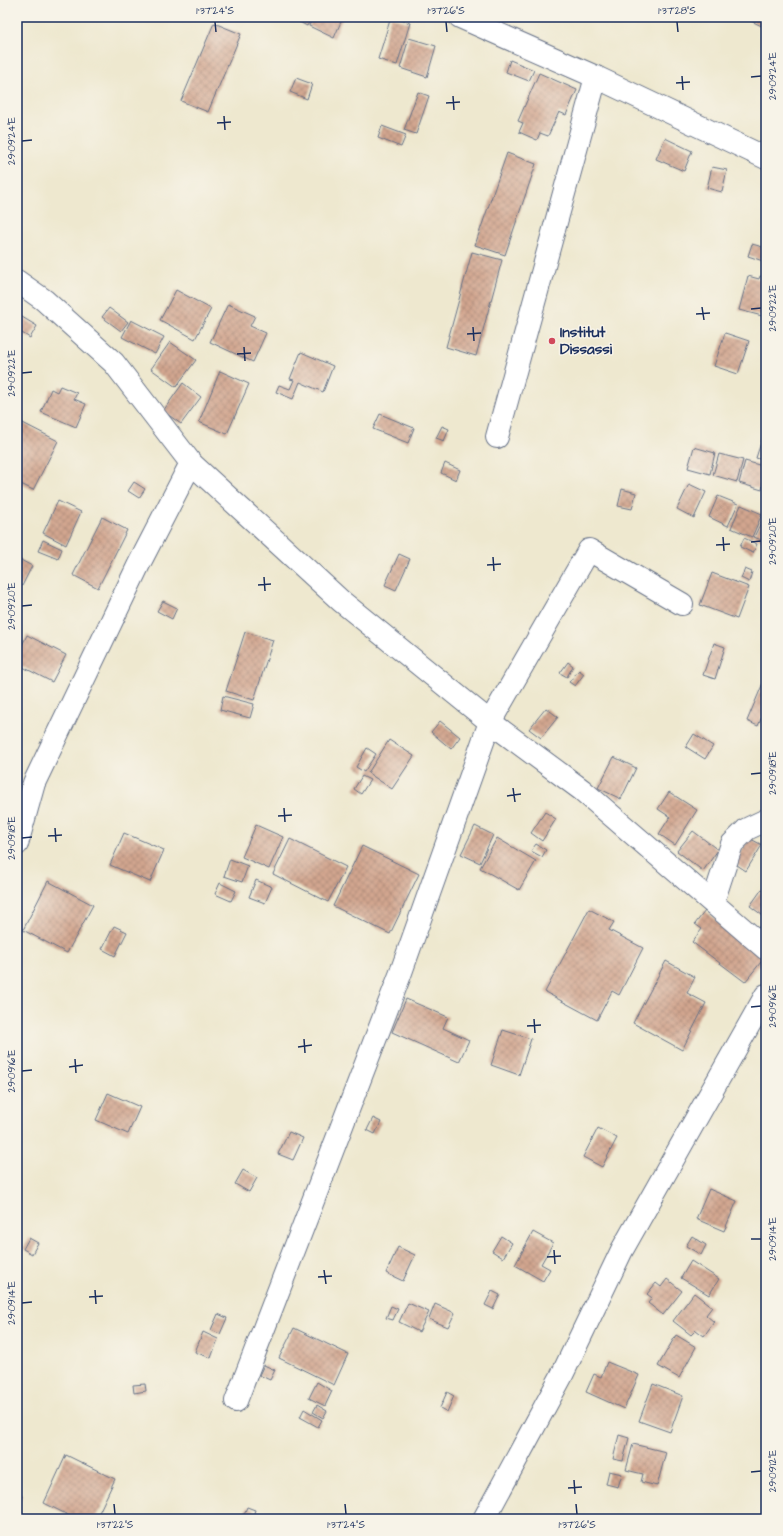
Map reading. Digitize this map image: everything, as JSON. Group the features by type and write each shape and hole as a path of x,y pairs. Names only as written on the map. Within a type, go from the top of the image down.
{"street":[{"path":"460,17 596,77 766,158"},
{"path":"497,437 596,77"},
{"path":"17,282 44,300 114,363 191,463 341,601 490,722 582,790 766,949"},
{"path":"17,844 34,783 139,564 191,463"},
{"path":"236,1401 400,975 490,722 589,550 682,604"},
{"path":"713,902 732,844 748,830 766,820"},
{"path":"484,1519 561,1377 622,1250 766,995"}],"building":[{"path":"290,17 312,17 307,26"},
{"path":"313,17 343,17 334,38 309,26"},
{"path":"391,17 410,23 397,65 378,59"},
{"path":"753,17 766,17 766,28 751,21"},
{"path":"214,23 241,34 208,112 181,101"},
{"path":"409,38 436,46 427,77 400,68"},
{"path":"510,60 534,70 529,81 506,72"},
{"path":"539,73 577,90 566,115 559,112 548,136 540,133 537,140 519,132 523,123 518,121"},
{"path":"296,78 312,84 307,99 290,92"},
{"path":"418,92 429,96 416,134 404,130"},
{"path":"382,126 406,135 401,147 378,138"},
{"path":"665,138 692,151 684,171 656,159"},
{"path":"507,153 536,164 505,255 475,245"},
{"path":"712,167 727,170 722,192 707,188"},
{"path":"752,244 766,248 766,262 748,256"},
{"path":"472,252 502,260 476,356 446,347"},
{"path":"748,276 759,279 760,276 766,277 766,317 739,310"},
{"path":"176,290 211,309 195,339 160,320"},
{"path":"228,304 255,316 250,326 266,333 253,362 210,342"},
{"path":"109,308 128,322 121,331 102,317"},
{"path":"17,314 37,326 30,338 17,330"},
{"path":"131,320 164,337 155,354 122,337"},
{"path":"725,333 749,341 738,374 714,366"},
{"path":"170,342 196,360 176,387 151,369"},
{"path":"301,352 333,366 323,392 300,382 293,399 276,392 279,385 290,389 294,380 290,379"},
{"path":"220,371 249,384 227,434 199,422"},
{"path":"183,383 201,397 181,424 163,411"},
{"path":"60,386 77,393 74,399 86,404 76,427 41,412 51,389 57,392"},
{"path":"380,414 414,428 408,443 373,429"},
{"path":"17,420 58,441 33,490 17,482"},
{"path":"442,426 449,429 444,441 436,438"},
{"path":"766,427 766,461 756,458"},
{"path":"694,447 715,453 710,474 688,468"},
{"path":"719,454 743,460 737,482 713,475"},
{"path":"745,461 766,467 762,490 739,483"},
{"path":"445,463 460,470 456,480 441,473"},
{"path":"134,482 145,489 139,498 128,491"},
{"path":"689,484 706,492 694,518 677,509"},
{"path":"622,489 636,493 632,509 618,506"},
{"path":"718,496 738,504 728,526 709,517"},
{"path":"58,501 81,512 66,545 43,533"},
{"path":"741,505 762,514 752,537 731,528"},
{"path":"765,514 766,515 766,542 754,537"},
{"path":"102,517 127,530 98,588 73,575"},
{"path":"744,538 757,544 753,553 740,547"},
{"path":"43,540 62,549 58,559 38,551"},
{"path":"399,554 410,559 396,590 385,585"},
{"path":"17,558 32,566 22,586 17,584"},
{"path":"745,569 752,572 749,582 741,578"},
{"path":"712,573 749,587 737,619 700,605"},
{"path":"163,601 177,608 172,619 157,611"},
{"path":"245,632 273,640 254,700 226,691"},
{"path":"27,635 66,655 52,682 17,664 17,656"},
{"path":"714,643 725,647 715,679 703,675"},
{"path":"568,662 573,666 567,677 560,673"},
{"path":"579,670 584,674 575,686 569,682"},
{"path":"763,683 766,685 766,707 758,726 747,721"},
{"path":"223,696 254,704 250,718 220,710"},
{"path":"546,708 558,717 541,738 529,729"},
{"path":"440,721 460,737 451,749 431,732"},
{"path":"694,734 713,746 705,759 686,747"},
{"path":"389,740 414,756 392,789 368,773"},
{"path":"367,748 376,754 364,772 356,767"},
{"path":"614,757 636,768 621,799 598,788"},
{"path":"362,776 370,780 361,794 354,789"},
{"path":"669,792 697,810 675,845 659,834 670,817 658,809"},
{"path":"545,812 556,819 542,841 531,833"},
{"path":"256,825 283,837 269,869 242,857"},
{"path":"475,826 493,835 480,863 461,854"},
{"path":"693,831 718,850 703,871 677,851"},
{"path":"124,833 164,850 150,882 110,865"},
{"path":"497,838 536,861 519,890 480,868"},
{"path":"749,838 762,845 746,871 734,863"},
{"path":"290,839 346,867 328,902 273,874"},
{"path":"536,844 546,850 542,857 531,851"},
{"path":"362,846 419,874 390,934 333,906"},
{"path":"230,859 248,866 242,882 224,876"},
{"path":"256,880 272,887 265,903 249,897"},
{"path":"48,881 93,905 67,953 23,930"},
{"path":"220,883 236,891 231,901 215,894"},
{"path":"762,889 766,892 766,918 750,906"},
{"path":"589,909 614,922 609,930 643,948 619,995 612,991 597,1020 545,992"},
{"path":"705,911 765,957 745,982 692,942 702,929 695,924"},
{"path":"114,926 127,932 115,956 102,949"},
{"path":"666,961 695,977 687,993 706,1003 682,1050 633,1023"},
{"path":"406,999 448,1017 443,1028 469,1040 459,1062 392,1032"},
{"path":"503,1030 531,1039 519,1075 491,1065"},
{"path":"108,1093 140,1107 128,1134 96,1120"},
{"path":"373,1118 381,1122 375,1134 367,1130"},
{"path":"598,1128 617,1138 602,1167 583,1157"},
{"path":"289,1132 303,1138 293,1160 278,1154"},
{"path":"243,1170 257,1178 249,1192 235,1184"},
{"path":"709,1189 737,1201 724,1231 696,1219"},
{"path":"533,1232 553,1243 541,1264 550,1269 543,1281 515,1265"},
{"path":"501,1236 512,1243 503,1258 492,1251"},
{"path":"692,1236 706,1245 701,1255 686,1246"},
{"path":"29,1238 38,1243 32,1254 23,1249"},
{"path":"398,1247 415,1255 403,1281 386,1273"},
{"path":"691,1261 719,1279 709,1295 681,1278"},
{"path":"667,1279 682,1291 663,1315 648,1303 652,1298 647,1294 656,1283 661,1287"},
{"path":"492,1291 500,1295 493,1309 485,1305"},
{"path":"694,1293 712,1307 706,1315 714,1322 704,1336 696,1330 691,1335 673,1321"},
{"path":"408,1303 429,1312 419,1332 399,1322"},
{"path":"435,1304 455,1313 448,1327 429,1319"},
{"path":"391,1306 398,1309 393,1320 386,1318"},
{"path":"218,1314 227,1318 220,1334 211,1330"},
{"path":"294,1328 348,1354 334,1385 279,1358"},
{"path":"203,1332 218,1339 211,1358 195,1352"},
{"path":"676,1335 696,1347 679,1378 658,1366"},
{"path":"607,1362 639,1375 624,1409 586,1392 594,1374 601,1377"},
{"path":"264,1365 275,1370 270,1380 259,1375"},
{"path":"317,1382 332,1391 325,1406 309,1398"},
{"path":"145,1384 146,1391 134,1393 133,1385"},
{"path":"653,1384 683,1396 670,1432 639,1421"},
{"path":"447,1392 454,1396 447,1412 440,1408"},
{"path":"317,1405 327,1411 323,1418 313,1412"},
{"path":"304,1409 322,1420 318,1427 300,1417"},
{"path":"619,1435 629,1438 623,1461 613,1459"},
{"path":"633,1444 666,1452 657,1486 641,1482 643,1474 626,1470"},
{"path":"66,1455 115,1479 96,1519 76,1519 44,1503"},
{"path":"609,1471 622,1474 618,1487 606,1484"},
{"path":"17,1494 22,1495 17,1511"},
{"path":"247,1507 255,1510 252,1519 242,1519"}],"place":[{"name":"Institut Dissassi","path":"552,341"}]}
